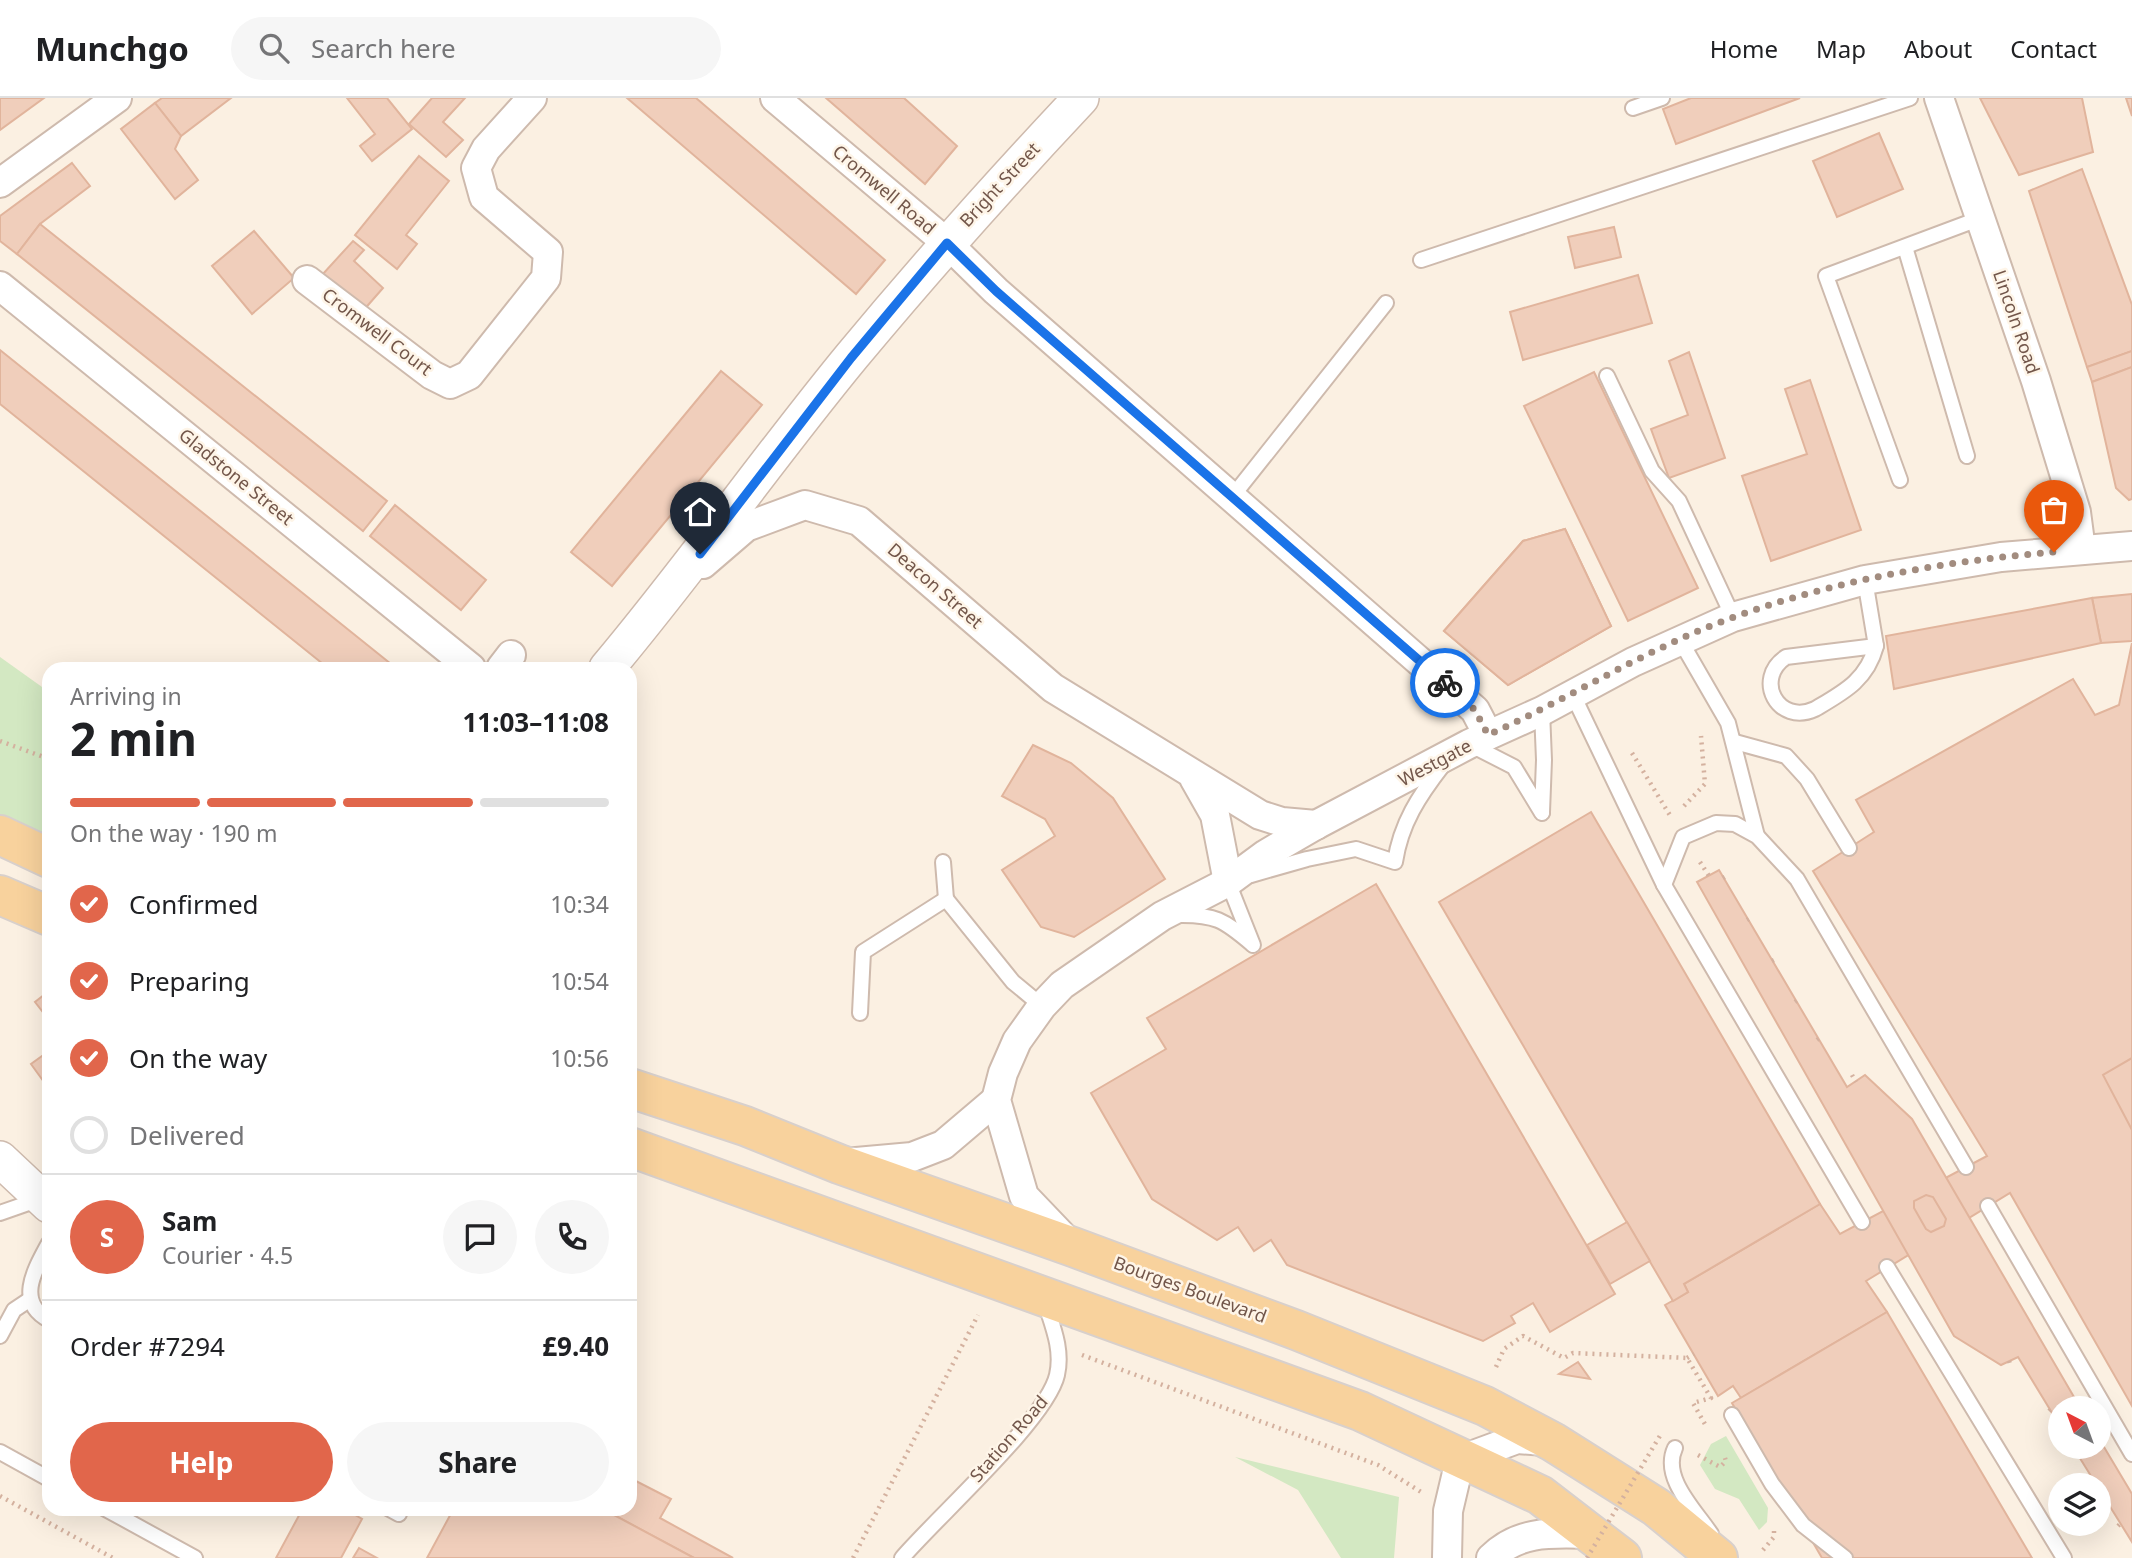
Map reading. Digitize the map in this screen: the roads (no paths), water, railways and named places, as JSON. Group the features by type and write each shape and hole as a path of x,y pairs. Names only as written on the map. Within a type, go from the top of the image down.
{"main road":[{"path":"0,835 42,855"},
{"path":"0,895 42,913"},
{"name":"Bourges Boulevard","path":"637,1091 745,1126 839,1164 1073,1247 1296,1330 1485,1406 1553,1441 1656,1507 1718,1558"},
{"path":"637,1150 1360,1412 1540,1495 1588,1546 1622,1558"}],"street":[{"path":"0,183 117,98"},
{"name":"Cromwell Court","path":"307,280 432,375 450,384 469,375 546,278 548,252 484,197 477,168 486,149 532,98"},
{"name":"Cromwell Road","path":"775,98 947,243 996,291 1475,710 1469,745"},
{"name":"Bright Street","path":"612,662 669,594 851,358 947,243 1081,98"},
{"name":"Lincoln Road","path":"1939,98 2040,394 2076,512 2081,550"},
{"name":"Gladstone Street","path":"0,286 464,662"},
{"name":"Deacon Street","path":"669,594 746,527 805,505 859,521 1053,688 1261,816 1316,825"},
{"name":"Westgate","path":"996,1100 1003,1073 1017,1041 1042,1006 1076,975 1162,916 1228,882 1266,854 1316,825 1680,640 1733,617 1865,579 2001,557 2132,545"},
{"name":"Deacon Street","path":"1193,775 1215,815 1228,882"},
{"path":"839,1164 912,1157 943,1144 996,1100 1024,1196 1073,1247"},
{"path":"0,1159 42,1199"},
{"path":"1447,1558 1448,1511 1460,1460 1517,1439 1553,1441"},
{"path":"1491,1558 1501,1548 1538,1532 1588,1546"}],"lane":[{"path":"1633,108 1662,98"},
{"path":"1421,260 1910,98"},
{"path":"1900,480 1826,276 1981,218"},
{"path":"1905,247 1967,456"},
{"path":"1232,497 1386,303"},
{"path":"1607,376 1653,471 1679,501 1733,617"},
{"path":"1865,579 1876,646 1872,662 1861,678 1806,713 1787,711 1773,699 1769,680 1778,663 1786,657 1876,646"},
{"path":"1680,640 1728,723 1757,836"},
{"path":"1573,695 1664,885 1862,1222"},
{"path":"1162,916 1202,914 1223,919 1253,945 1228,882 1307,859 1356,849 1395,862 1399,836 1414,803 1469,745 1514,767 1542,813 1542,711"},
{"path":"1735,742 1786,756 1807,779 1849,849"},
{"path":"1664,885 1683,837 1716,823 1735,824 1757,836 1797,879 1966,1167"},
{"path":"943,862 946,900 1013,982 1042,1006"},
{"path":"860,1013 863,952 946,900"},
{"path":"0,1213 42,1203"},
{"path":"1988,1206 2132,1454"},
{"path":"42,1257 30,1280 29,1300 42,1316"},
{"path":"1887,1268 2064,1558"},
{"name":"Station Road","path":"902,1558 1026,1426 1050,1395 1057,1374 1059,1347 1044,1298"},
{"path":"0,1336 14,1310 29,1300"},
{"path":"1732,1415 1772,1484 1803,1525 1845,1558"},
{"path":"1675,1448 1672,1466 1675,1479 1728,1558"},
{"path":"0,1452 42,1475"},
{"path":"119,1516 195,1558"}]}
